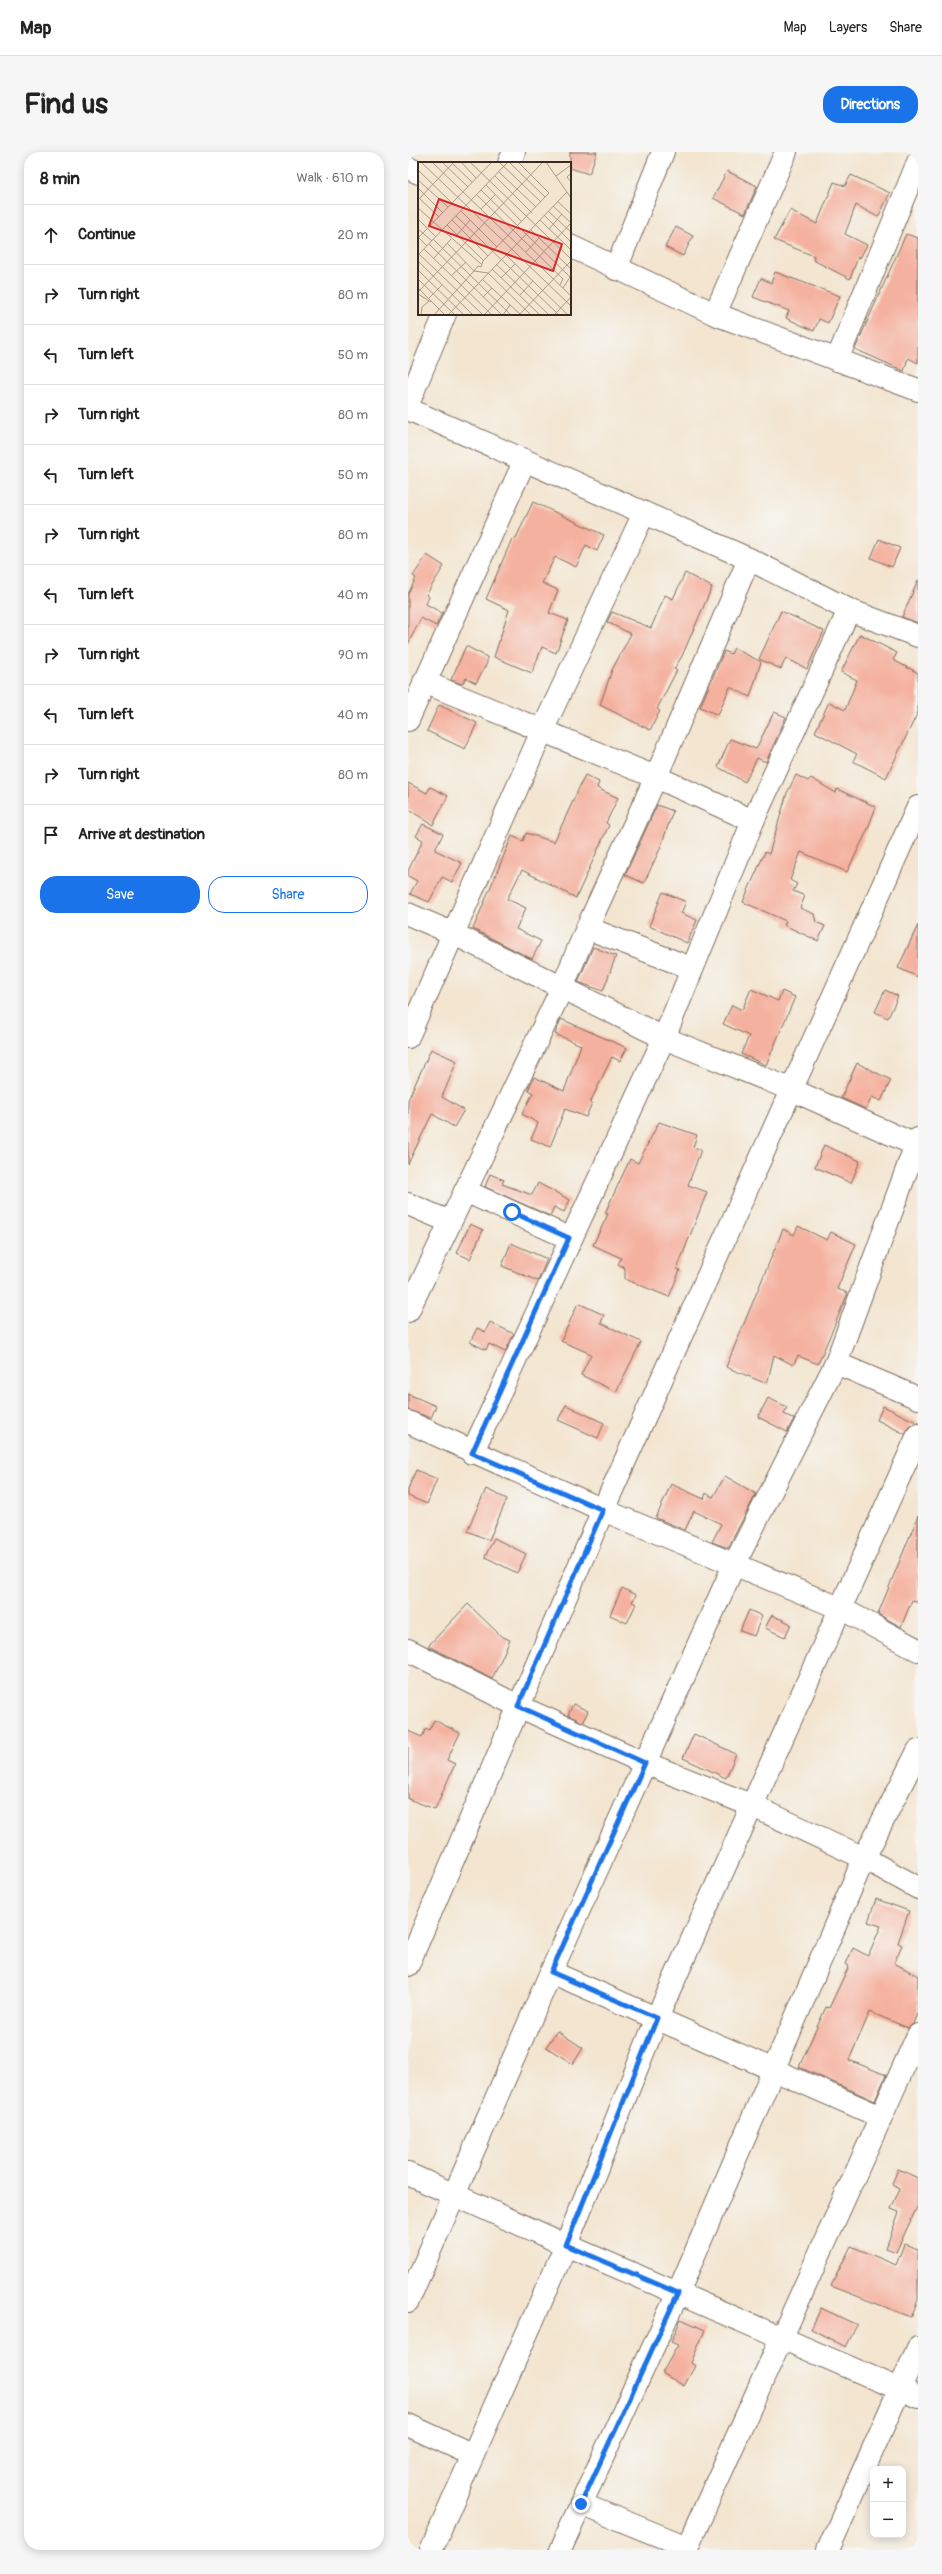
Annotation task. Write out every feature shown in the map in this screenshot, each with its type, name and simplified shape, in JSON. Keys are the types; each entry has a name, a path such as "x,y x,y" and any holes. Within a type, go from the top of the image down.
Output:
{"street":[{"path":"509,162 514,152"},
{"path":"616,269 663,152"},
{"path":"715,314 786,152"},
{"path":"837,360 918,162"},
{"path":"408,168 418,173"},
{"path":"571,246 616,269 715,314 918,390"},
{"path":"408,404 445,315"},
{"path":"408,409 524,462 749,559 849,610 918,636"},
{"path":"408,720 524,462"},
{"path":"408,1037 452,933 542,732 644,513"},
{"path":"408,1312 562,988 587,928 656,778 749,559"},
{"path":"472,1453 569,1238 664,1038 691,968 753,821 849,610"},
{"path":"424,682 656,778 753,821"},
{"path":"408,1965 603,1510 790,1089 918,807"},
{"path":"408,914 452,933 664,1038 917,1143 836,1363 734,1565 551,1972 408,2301"},
{"path":"587,928 691,968"},
{"path":"465,1191 569,1238"},
{"path":"408,1204 450,1222"},
{"path":"836,1363 918,1398"},
{"path":"408,1422 472,1453 603,1510 842,1609 918,1650"},
{"path":"431,2550 566,2245 657,2018 842,1609 918,1435"},
{"path":"408,1650 518,1706 645,1763 753,1806 864,1858 918,1888"},
{"path":"560,2550 678,2293 864,1858 918,1751"},
{"path":"551,1972 773,2071 882,2117"},
{"path":"581,2504 687,2548 780,2337 882,2117 918,2035"},
{"path":"408,2174 566,2245 909,2393"},
{"path":"828,2550 909,2393 918,2348"},
{"path":"408,2425 473,2455"}],"building":[{"path":"570,152 597,152 589,174 571,168"},
{"path":"727,171 757,186 745,214 713,198"},
{"path":"851,175 890,193 878,217 856,205 845,234 867,245 860,258 858,257 850,279 813,260 814,256 774,240 790,210 817,224 834,182 845,186"},
{"path":"676,227 693,236 683,256 665,247"},
{"path":"906,234 918,238 918,363 908,358 904,371 855,349"},
{"path":"775,272 840,296 828,323 819,319 814,331 786,318 789,311 753,297 761,278 771,283"},
{"path":"533,502 604,535 597,551 586,545 576,567 555,557 542,583 558,590 549,613 568,620 556,653 542,647 532,673 494,657 509,610 486,599 512,539 515,540"},
{"path":"879,539 900,548 892,567 871,558"},
{"path":"427,555 444,566 426,595 429,597 426,604 442,613 436,626 421,618 408,644 408,594 416,578 413,576"},
{"path":"685,573 712,587 682,656 674,669 677,670 657,709 660,711 650,730 600,705 612,670 631,634 607,622 612,612 651,628 665,595 673,599"},
{"path":"918,580 918,623 902,617"},
{"path":"781,611 824,631 807,669 786,658 781,669 759,659"},
{"path":"860,634 897,653 893,660 918,673 918,712 886,778 853,761 857,754 815,732 829,702 845,710 857,680 841,672"},
{"path":"466,646 487,657 487,663 476,683 466,678 462,684 451,680"},
{"path":"734,648 761,662 750,697 730,687 718,715 700,707 724,651 731,654"},
{"path":"439,705 477,723 465,749 427,731"},
{"path":"774,712 786,717 766,762 757,758 745,782 718,767 730,739 756,749"},
{"path":"585,775 599,782 597,788 618,798 606,823 609,825 576,898 522,870 507,899 526,908 516,929 541,941 532,959 473,929 512,836 523,841 526,833 554,842"},
{"path":"796,775 808,781 811,778 836,793 837,789 876,807 867,831 847,872 801,852 790,880 797,884 793,891 805,896 800,908 814,914 816,922 825,926 818,941 784,925 786,921 743,902 765,852 769,854 787,793"},
{"path":"408,783 427,793 430,787 448,796 433,825 408,809"},
{"path":"657,805 673,811 660,849 644,883 625,875"},
{"path":"423,824 443,834 435,850 462,863 452,882 442,877 429,902 410,894 417,881 408,876 408,871 423,840 416,836"},
{"path":"663,892 686,902 681,913 697,920 687,943 649,926"},
{"path":"918,925 918,977 898,968"},
{"path":"593,947 616,956 603,991 578,982"},
{"path":"751,989 778,1001 782,991 795,997 766,1065 741,1054 749,1036 723,1024 732,1005 742,1010"},
{"path":"885,990 898,996 888,1018 875,1012"},
{"path":"561,1019 627,1048 620,1061 612,1057 590,1103 592,1103 586,1117 565,1109 550,1147 531,1139 538,1123 522,1114 533,1093 528,1090 534,1077 564,1091 581,1045 555,1034"},
{"path":"431,1049 457,1061 442,1097 464,1110 454,1127 432,1114 408,1164 408,1100"},
{"path":"857,1063 891,1080 881,1101 872,1097 866,1109 841,1098"},
{"path":"659,1122 697,1135 693,1147 701,1150 688,1185 707,1192 677,1269 680,1270 669,1297 625,1279 625,1268 618,1264 621,1258 593,1245 608,1214 605,1213 630,1159 638,1163"},
{"path":"824,1145 860,1161 851,1183 815,1167"},
{"path":"490,1174 504,1180 502,1184 532,1195 538,1183 570,1200 564,1212 554,1207 550,1216 485,1187"},
{"path":"470,1224 483,1230 470,1259 457,1253"},
{"path":"798,1226 827,1240 831,1232 856,1244 837,1289 848,1293 818,1364 798,1356 793,1365 774,1355 767,1384 726,1367 783,1229 794,1235"},
{"path":"511,1243 547,1259 538,1281 502,1266"},
{"path":"578,1303 604,1315 601,1323 641,1342 616,1392 581,1375 591,1354 561,1341"},
{"path":"490,1322 514,1334 505,1352 489,1344 486,1350 470,1342 477,1328 485,1332"},
{"path":"408,1394 436,1406 431,1418 408,1410"},
{"path":"768,1398 787,1407 784,1414 794,1419 787,1432 758,1417"},
{"path":"566,1405 604,1423 598,1438 558,1420"},
{"path":"883,1406 918,1423 910,1425 905,1434 877,1420"},
{"path":"416,1470 437,1479 427,1504 408,1496 408,1489"},
{"path":"725,1476 756,1494 728,1548 712,1542 721,1524 694,1511 685,1530 656,1518 671,1484 704,1499 706,1493 713,1497"},
{"path":"486,1489 507,1499 489,1540 467,1531"},
{"path":"918,1516 918,1603 912,1600 901,1627 878,1614"},
{"path":"494,1538 526,1554 517,1573 485,1557"},
{"path":"622,1588 636,1595 632,1602 636,1604 627,1623 610,1615"},
{"path":"468,1604 501,1636 510,1640 492,1679 428,1646"},
{"path":"749,1610 762,1616 754,1636 740,1631"},
{"path":"772,1615 791,1624 785,1637 765,1628"},
{"path":"573,1704 588,1711 583,1722 568,1715"},
{"path":"434,1720 460,1733 447,1760 455,1764 435,1809 408,1799 408,1731 422,1737 426,1728 429,1730"},
{"path":"694,1734 736,1754 726,1778 683,1758"},
{"path":"876,1899 909,1911 898,1943 902,1945 894,1963 918,1976 918,2011 913,2024 908,2028 870,2012 849,2060 886,2075 875,2101 799,2067 826,2007 829,2008 849,1966 846,1964 853,1948 868,1956 881,1926 868,1922"},
{"path":"557,2031 583,2048 573,2064 546,2047"},
{"path":"898,2169 918,2178 918,2205 896,2252 886,2248 899,2212 891,2209 900,2188 892,2184"},
{"path":"904,2244 918,2249 918,2300 911,2317 831,2286 851,2246 896,2265"},
{"path":"821,2308 857,2325 846,2347 811,2329"},
{"path":"681,2319 705,2330 691,2363 695,2366 684,2386 662,2373 678,2345 671,2342"}],"route":[{"path":"512,1212 569,1238 472,1453 603,1510 518,1706 645,1763 551,1972 657,2018 566,2245 678,2293 581,2504"}]}
